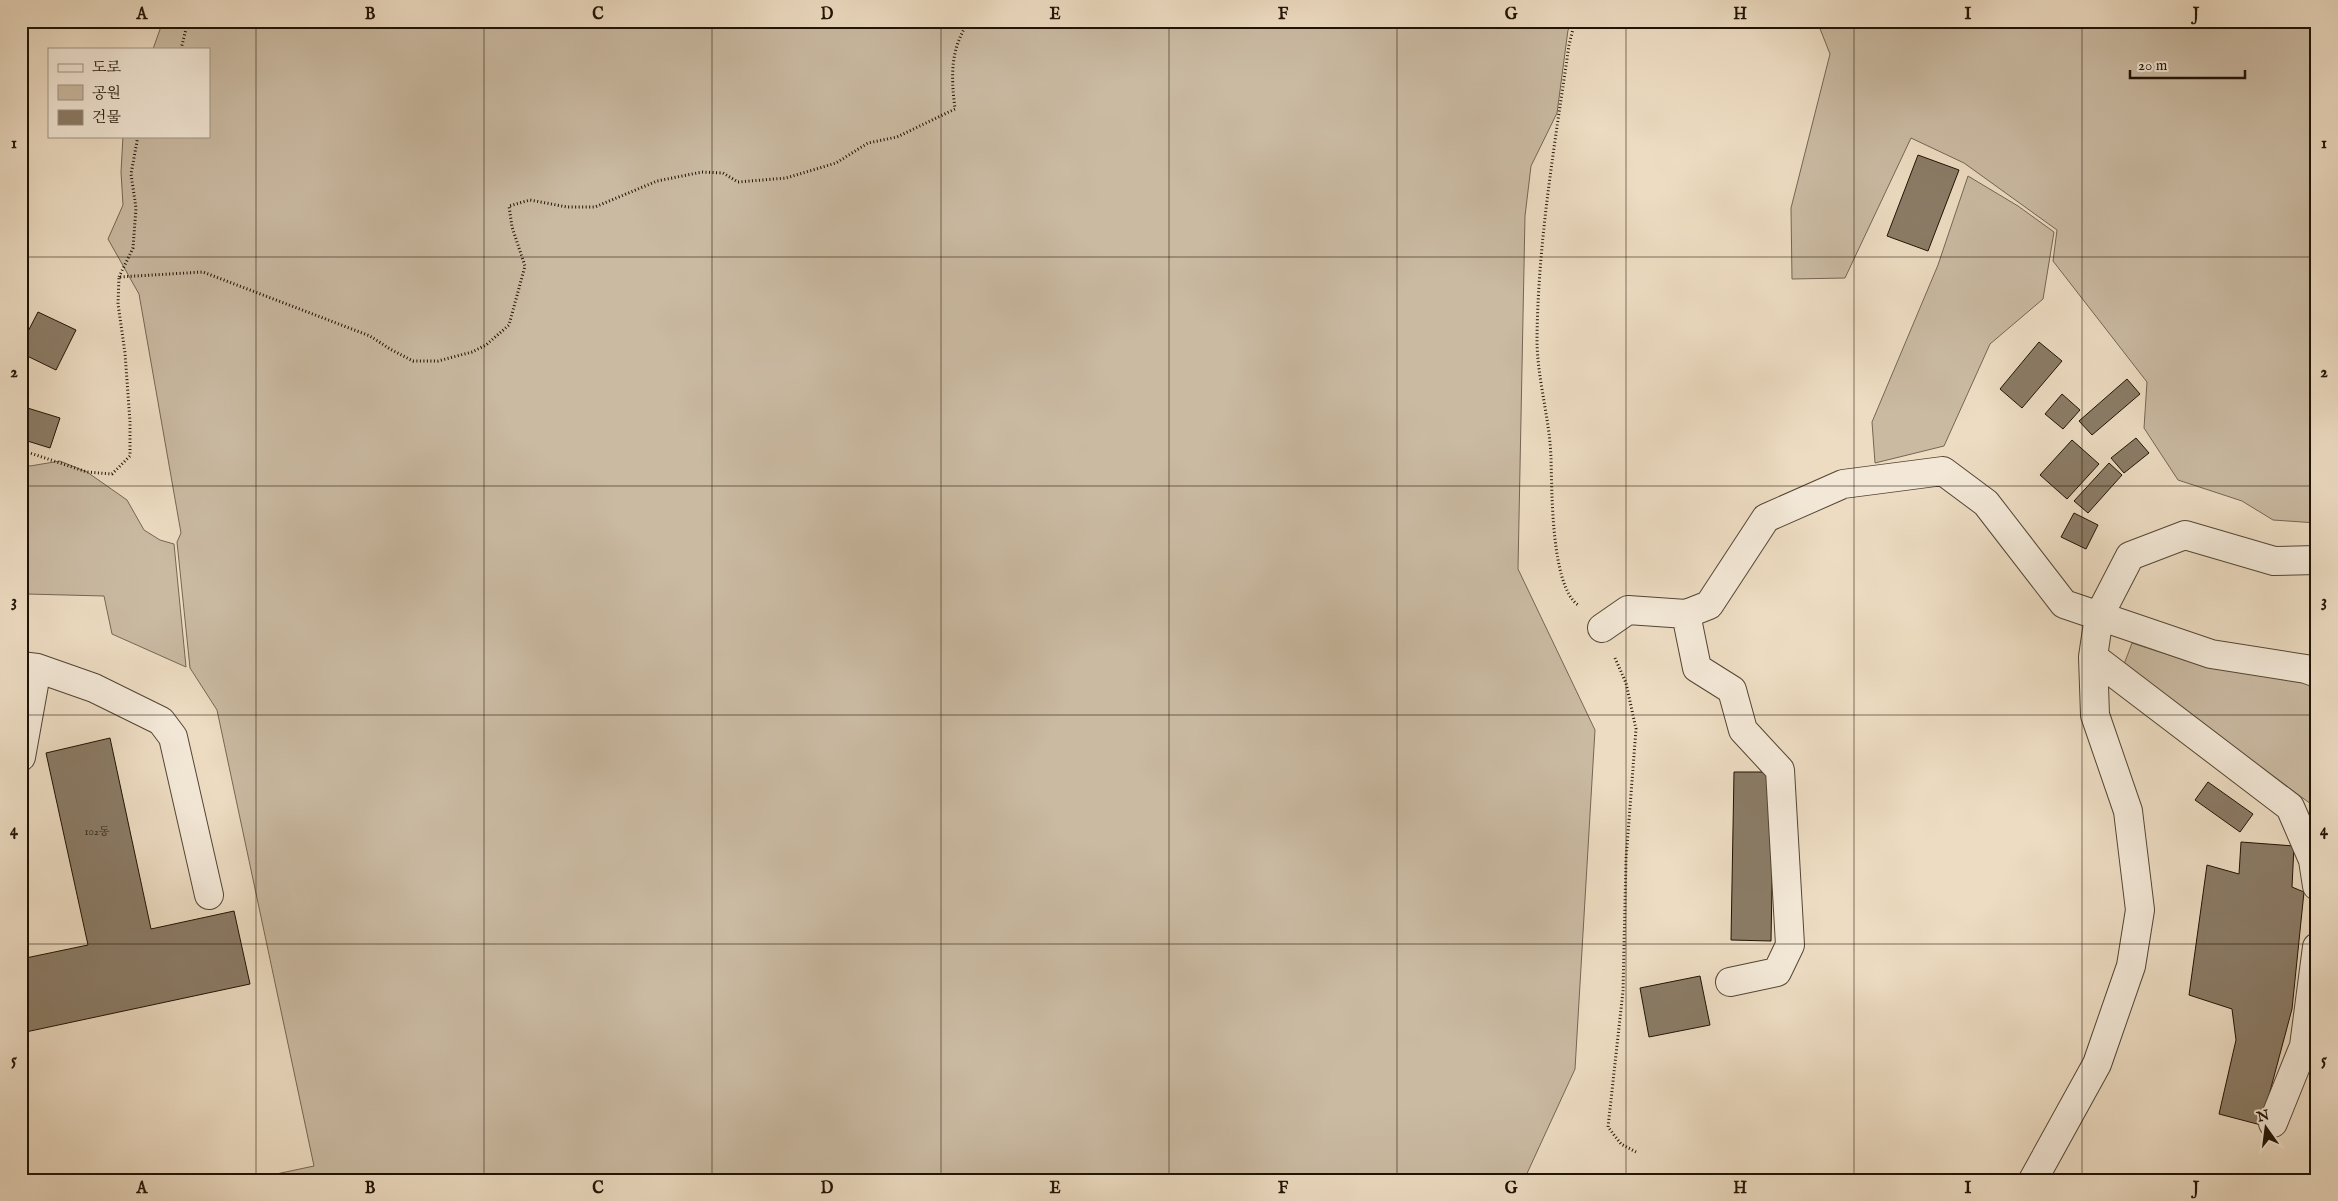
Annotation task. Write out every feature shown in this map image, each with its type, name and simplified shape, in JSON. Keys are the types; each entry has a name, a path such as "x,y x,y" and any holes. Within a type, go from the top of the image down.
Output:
{"lane":[{"path":"1602,628 1628,610 1686,614 1709,605 1766,518 1843,484 1943,471 1986,503 2064,604 2211,654 2306,669 2317,673"},
{"path":"2034,1180 2097,1064 2131,966 2140,910 2128,811 2095,715 2093,656 2099,616 2130,556 2185,535 2274,560 2317,560"},
{"path":"1686,614 1697,668 1732,690 1743,730 1780,770 1790,945 1777,972 1730,982"},
{"path":"2093,656 2290,807 2313,860 2317,886"},
{"path":"21,756 29,667 94,688 161,721 173,736 208,895"},
{"path":"2273,1123 2304,1046 2317,947"}],"path":[{"path":"181,48 188,21"},
{"path":"119,277 203,272 370,336 390,349 413,360 438,361 472,352 486,345 510,325 524,273 525,266 512,227 509,206 530,200 567,207 595,207 657,181 702,172 723,172 738,182 786,178 836,164 868,143 897,137 955,109 952,86 953,62 959,37 970,21"},
{"path":"1575,21 1568,54 1541,251 1537,341 1551,456 1554,527 1561,575 1573,602 1590,614 1602,628 1626,683 1636,729 1626,859 1623,991 1608,1127 1621,1144 1638,1153"},
{"path":"21,450 87,472 112,474 130,456 130,422 125,353 118,304 119,277 133,248 136,208 131,174 138,138"}],"green space":[{"path":"163,21 1576,21 1568,30 1557,113 1531,166 1525,216 1518,569 1595,730 1575,1069 1524,1180 248,1180 314,1166 217,710 190,668 177,542 181,533 139,294 108,239 123,205 121,172 123,138 210,138 210,48 153,48"},
{"path":"1817,21 2317,21 2317,523 2273,520 2242,501 2178,480 2144,428 2147,382 2053,261 2057,230 1964,163 1911,138 1845,278 1792,279 1791,208 1830,54"},
{"path":"1968,176 2018,206 2054,232 2043,299 1990,344 1944,446 1875,463 1872,422 1938,265"},
{"path":"60,461 87,472 127,500 144,530 160,540 174,544 186,667 112,634 104,596 27,594 21,584 21,463 30,466"},
{"path":"2132,643 2200,665 2305,683 2317,687 2317,805 2311,804 2123,667"}],"building":[{"path":"1918,155 1959,170 1928,251 1887,236"},
{"path":"38,312 76,330 56,370 21,353 21,345"},
{"path":"2039,342 2062,361 2022,408 2000,389"},
{"path":"2127,379 2140,394 2092,435 2079,421"},
{"path":"2062,394 2080,410 2063,429 2045,414"},
{"path":"21,406 60,418 50,448 21,439"},
{"path":"2136,438 2149,453 2124,473 2111,458"},
{"path":"2072,440 2099,464 2067,499 2040,475"},
{"path":"2109,463 2122,475 2088,513 2074,501"},
{"path":"2074,513 2098,525 2086,549 2061,537"},
{"path":"110,738 151,929 234,911 250,984 21,1033 21,959 88,945 46,753"},
{"path":"1734,772 1774,772 1771,941 1731,940"},
{"path":"2208,782 2253,814 2240,832 2195,800"},
{"path":"2241,842 2294,846 2292,887 2304,892 2292,1009 2261,1125 2219,1114 2236,1040 2232,1009 2189,995 2207,865 2239,874"},
{"path":"1700,976 1710,1025 1649,1037 1640,988"}]}
